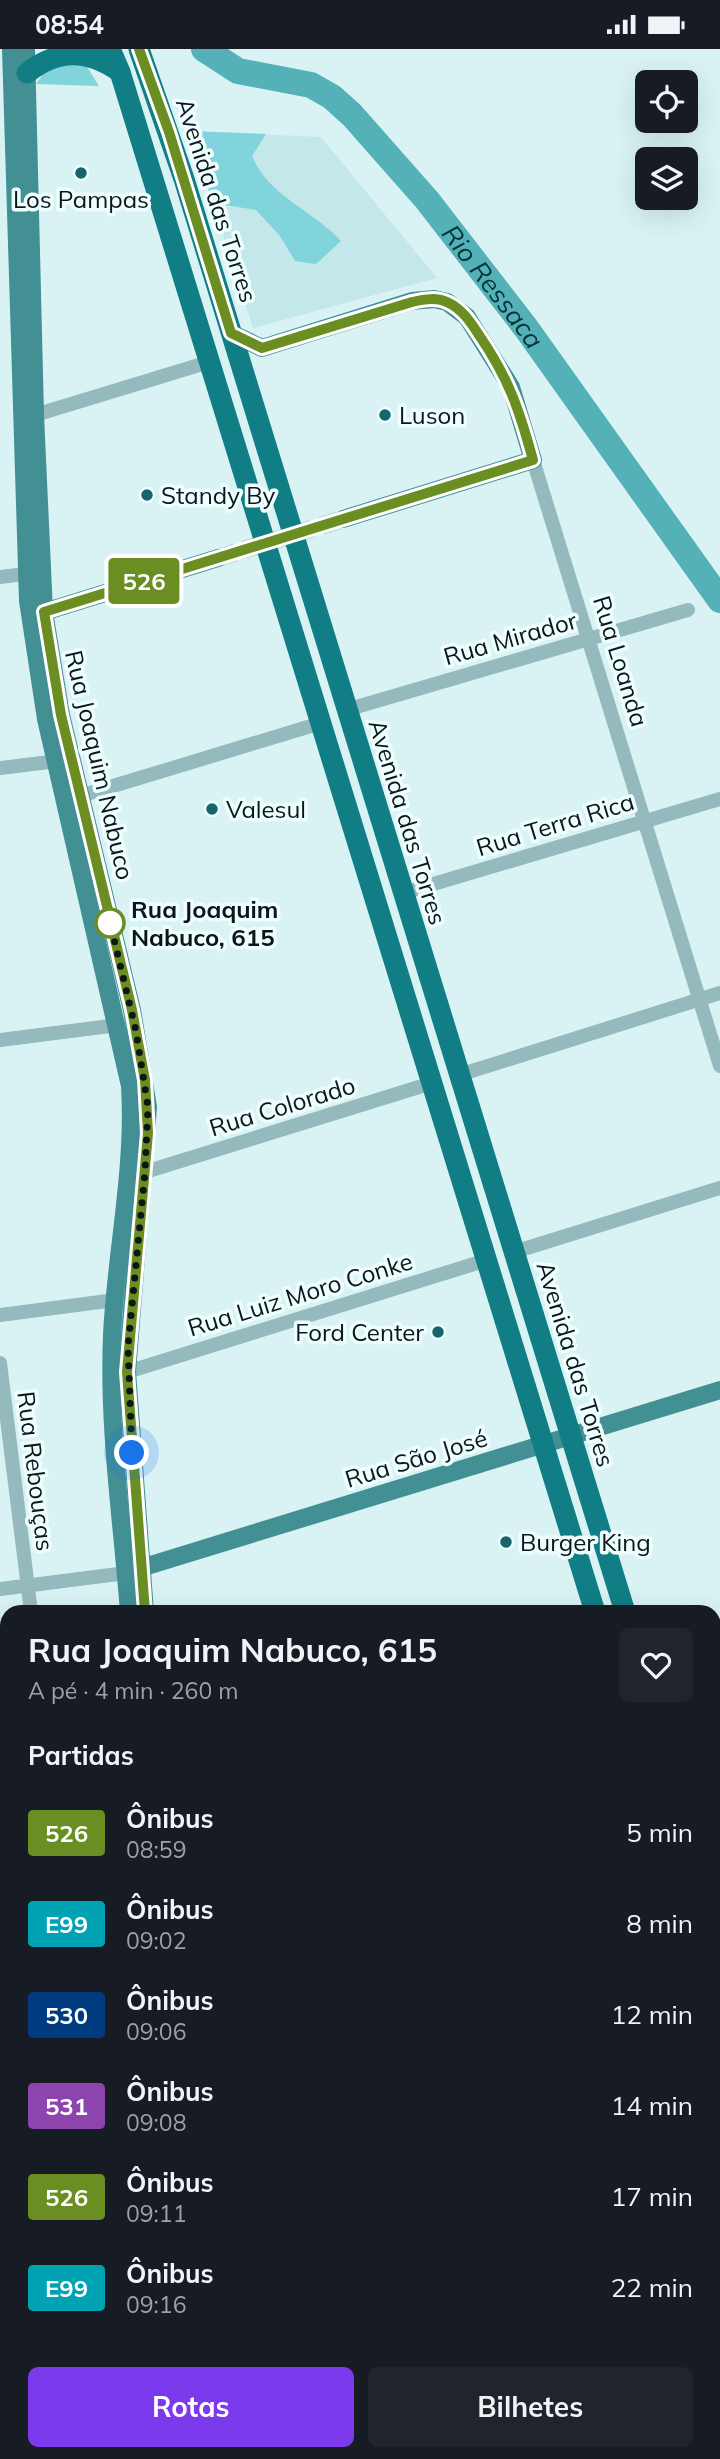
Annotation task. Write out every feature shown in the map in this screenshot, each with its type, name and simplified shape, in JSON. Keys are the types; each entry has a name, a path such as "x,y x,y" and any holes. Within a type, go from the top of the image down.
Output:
{"highway":[{"path":"110,49 120,72 593,1605"},
{"name":"Avenida das Torres","path":"139,49 169,132 623,1605"},
{"path":"13,72 46,57 71,51 97,56 120,72"}],"main road":[{"name":"Rua Joaquim Nabuco","path":"11,49 35,415 33,574 44,612 64,760 130,1086 131,1138 115,1300 112,1371 134,1570 143,1605"},
{"name":"Rua Joaquim Nabuco","path":"26,49 13,72 38,676 64,760 80,796 141,1053 148,1107 145,1172 135,1256 127,1372 134,1570 130,1605"},
{"name":"Rua Loanda","path":"231,333 262,348 412,302 434,299 458,308 503,371 517,403 533,460"},
{"path":"343,519 533,460"},
{"path":"44,612 218,558"},
{"name":"Rua São José","path":"134,1570 720,1390"}],"street":[{"path":"35,415 209,362"},
{"name":"Rua Loanda","path":"533,460 720,1066"},
{"path":"0,577 33,574"},
{"name":"Rua Mirador","path":"346,710 688,610"},
{"path":"80,796 321,723"},
{"path":"0,768 64,760"},
{"name":"Rua Terra Rica","path":"402,893 720,799"},
{"path":"459,1075 720,993"},
{"path":"0,1040 118,1025"},
{"name":"Rua Colorado","path":"145,1172 432,1083"},
{"path":"514,1252 720,1188"},
{"name":"Rua Luiz Moro Conke","path":"127,1372 487,1260"},
{"path":"0,1315 115,1300"},
{"name":"Rua Rebouças","path":"0,1363 29,1605"},
{"path":"0,1589 134,1570"}],"shaded area":[{"path":"49,65 86,65 99,86 36,84"},
{"path":"189,131 321,137 437,278 253,328"},
{"path":"189,131 266,134 252,156 259,170 280,193 341,241 316,264 295,261 280,236 256,210 213,203"}],"waterway":[{"name":"Rio Ressaca","path":"204,49 238,71 311,85 332,97 352,115 427,200 526,328 720,600"}],"tunnel":[{"path":"218,558 343,519"}],"bus line":[{"name":"526","path":"139,49 169,132 231,333 255,347 262,348 424,299 447,302 467,317 503,371 517,403 533,460 44,612 61,715 132,1010 148,1107 145,1172 135,1256 127,1372 144,1605"}],"place":[{"name":"Los Pampas","path":"81,173"},
{"name":"Luson","path":"385,415"},
{"name":"Standy By","path":"147,495"},
{"name":"Valesul","path":"212,809"},
{"name":"Rua Joaquim Nabuco, 615","path":"110,923"},
{"name":"Ford Center","path":"438,1332"},
{"name":"Burger King","path":"506,1542"}],"route":[{"path":"110,923 108,914 132,1010 148,1107 145,1172 128,1347 132,1453"}]}
